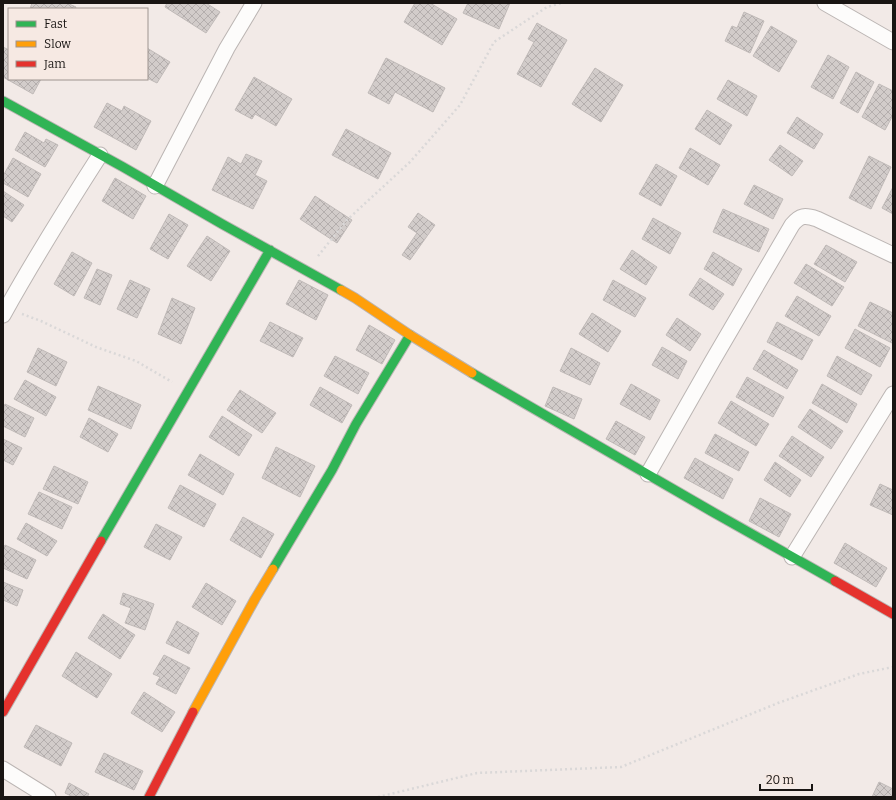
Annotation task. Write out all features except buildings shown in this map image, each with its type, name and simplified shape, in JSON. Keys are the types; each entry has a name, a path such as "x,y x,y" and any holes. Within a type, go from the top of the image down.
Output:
{"street":[{"path":"155,186 227,48 254,3"},
{"path":"825,3 893,42"},
{"path":"3,101 307,270 355,298 410,335 497,388 893,614"},
{"path":"5,312 62,214 100,155"},
{"path":"648,474 792,225 798,218 807,216 817,219 893,255"},
{"path":"3,712 270,250"},
{"path":"149,797 255,599 332,470 356,424 410,335"},
{"path":"792,557 893,394"},
{"path":"3,770 48,797"}],"path":[{"path":"307,270 347,220 410,162 460,105 494,42 547,7 562,3"},
{"path":"5,312 41,321 96,346 136,360 188,391"},
{"path":"378,797 477,773 621,767 786,701 859,674 893,667"}],"traffic: fast":[{"path":"3,101 341,290"},
{"path":"101,541 270,250"},
{"path":"273,569 332,470 356,424 410,335"},
{"path":"472,373 835,581"}],"traffic: slow":[{"path":"341,290 472,373"},
{"path":"193,712 273,569"}],"traffic: jam":[{"path":"3,712 101,541"},
{"path":"835,581 893,614"},
{"path":"149,797 193,712"}]}
